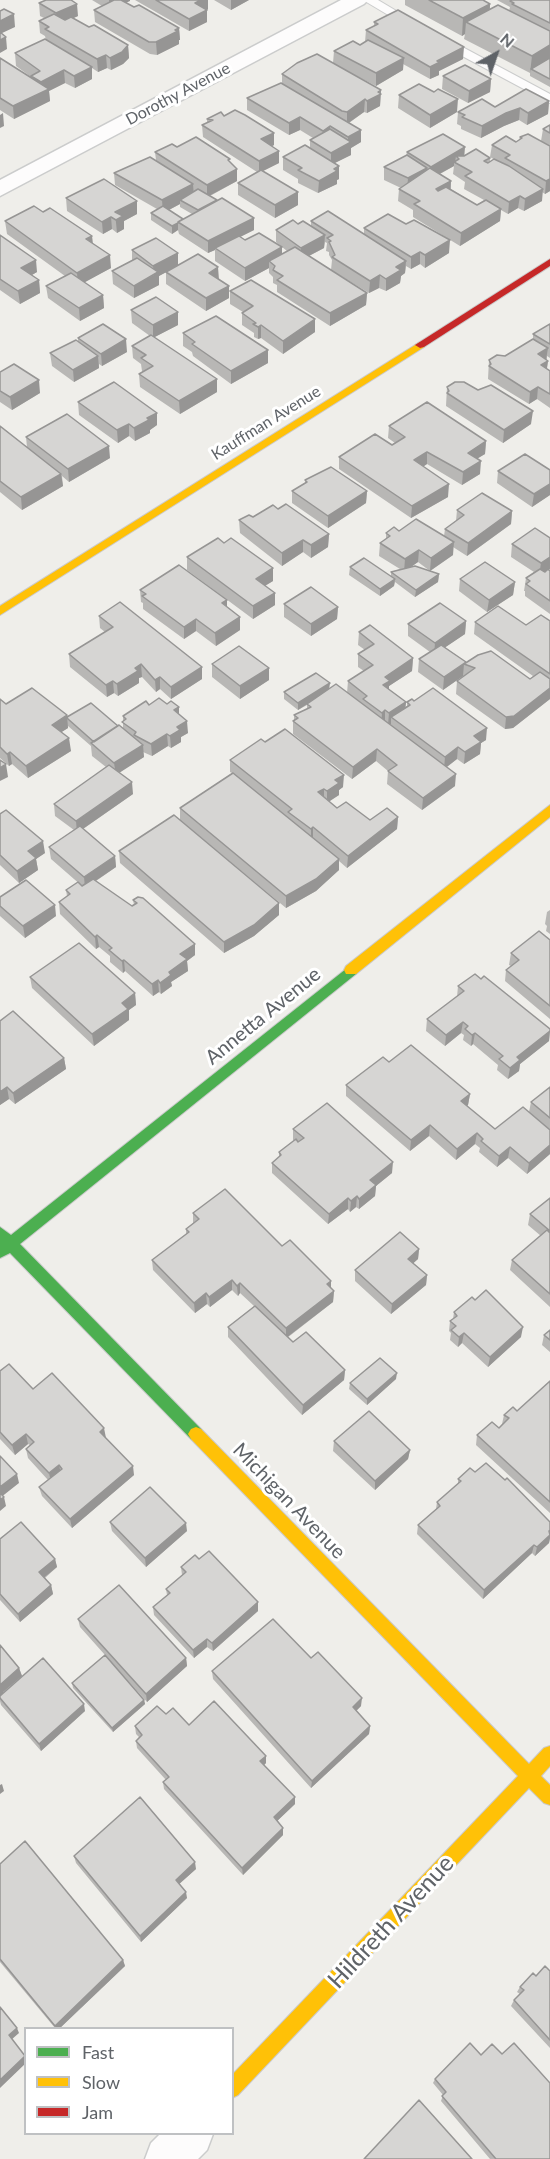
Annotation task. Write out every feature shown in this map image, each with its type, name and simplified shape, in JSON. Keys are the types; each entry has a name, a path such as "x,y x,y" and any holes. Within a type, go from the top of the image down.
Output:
{"street":[{"name":"Dorothy Avenue","path":"0,189 357,0"},
{"name":"Kauffman Avenue","path":"0,611 550,262"},
{"name":"Annetta Avenue","path":"5,1248 550,810"},
{"name":"Michigan Avenue","path":"0,1233 5,1248 550,1797"},
{"name":"Hildreth Avenue","path":"234,2088 550,1754"},
{"path":"167,2159 189,2135"}],"lane":[{"path":"369,0 550,99"}],"building":[{"path":"46,0 71,0 77,4 56,13 39,3"},
{"path":"114,0 121,0 134,7 139,5 179,28 175,30 178,31 156,42 149,42 94,10"},
{"path":"156,0 201,0 195,3 207,10 189,19"},
{"path":"429,0 483,0 490,4 463,18"},
{"path":"550,0 550,23 512,4 514,3 510,1"},
{"path":"498,5 550,31 550,45 532,56 466,22"},
{"path":"4,9 14,14 0,21 0,11"},
{"path":"398,10 464,47 430,67 366,30 378,24 374,22"},
{"path":"54,14 65,20 71,17 89,27 94,25 128,45 122,52 110,58 106,55 97,59 45,29 49,27 39,21"},
{"path":"0,32 6,37 0,40"},
{"path":"45,39 92,67 74,76 64,70 41,82 31,76 40,71 15,53"},
{"path":"368,40 404,58 376,73 334,51 353,41 360,45"},
{"path":"317,54 381,90 378,92 381,94 367,101 365,99 347,112 342,111 282,74 297,63"},
{"path":"0,58 49,89 13,106 0,98"},
{"path":"550,58 550,79 531,69"},
{"path":"465,65 491,79 469,91 443,76"},
{"path":"281,83 361,130 348,137 330,126 323,131 300,117 289,123 247,98"},
{"path":"419,84 434,92 438,89 458,99 430,115 399,95"},
{"path":"526,89 549,101 528,113 520,108 482,126 462,117 465,115 458,112 482,99 495,107"},
{"path":"235,110 274,133 261,139 279,151 259,161 202,125 213,120 207,119 221,112 224,116"},
{"path":"550,125 550,133 543,129"},
{"path":"330,129 351,142 331,153 310,140"},
{"path":"443,134 465,147 431,167 407,152"},
{"path":"528,134 550,146 550,179 546,181 505,158 510,155 492,145 506,136 516,142 522,138 520,137"},
{"path":"196,137 230,159 228,160 237,169 207,185 155,152 172,144 177,147"},
{"path":"305,145 339,166 334,169 337,171 319,181 298,170 302,168 283,157"},
{"path":"476,149 490,158 484,161 488,163 494,159 509,166 543,189 525,199 520,196 509,202 465,176 472,172 454,162 459,159 456,156 464,156"},
{"path":"407,155 427,168 408,178 384,167"},
{"path":"150,157 193,184 162,200 114,173"},
{"path":"430,168 451,181 436,189 438,191 446,187 477,205 486,200 501,209 461,233 414,204 420,201 399,189"},
{"path":"261,170 298,192 275,205 238,183"},
{"path":"104,179 137,201 115,212 123,216 116,220 111,217 102,222 66,198"},
{"path":"198,189 217,200 198,210 180,200"},
{"path":"222,198 254,218 208,241 178,222"},
{"path":"34,206 43,212 50,208 92,236 86,239 110,255 77,273 5,221"},
{"path":"163,206 183,219 172,226 151,213"},
{"path":"328,211 406,261 396,267 401,270 386,279 380,275 370,281 332,257 335,255 329,242 331,241 327,238 333,235 311,221"},
{"path":"388,214 406,224 414,220 450,240 425,255 420,252 411,257 364,228"},
{"path":"293,220 298,224 303,221 325,235 301,248 276,230"},
{"path":"259,233 282,247 245,268 215,248 239,236 245,240"},
{"path":"0,235 36,260 21,268 39,280 18,291 0,279"},
{"path":"156,238 178,253 153,266 132,250"},
{"path":"295,247 367,293 330,313 277,280 283,276 273,270 275,266 269,261"},
{"path":"198,254 218,267 209,273 229,286 206,298 166,272"},
{"path":"137,258 158,272 134,286 112,271"},
{"path":"71,273 103,295 79,308 46,286"},
{"path":"251,280 315,319 283,341 261,325 258,327 253,324 256,323 242,313 253,306 230,291"},
{"path":"156,297 178,312 153,325 131,310"},
{"path":"216,316 268,350 231,371 192,344 195,342 183,333"},
{"path":"103,324 126,339 101,354 78,338"},
{"path":"550,324 550,344 533,334"},
{"path":"151,335 217,379 179,401 139,374 153,366 141,358 146,355 132,346"},
{"path":"533,339 548,348 538,354 548,361 541,365 550,371 550,394 538,387 530,392 489,366 491,364 489,360 497,355 505,356"},
{"path":"76,340 98,356 73,370 50,353"},
{"path":"14,364 39,380 10,397 0,391 0,372"},
{"path":"114,382 157,413 134,428 129,424 117,430 78,402"},
{"path":"455,382 464,382 478,390 491,385 533,411 504,430 447,393 449,391 447,387"},
{"path":"427,402 486,441 468,453 481,461 463,472 427,452 414,460 449,484 412,506 339,457 375,434 392,445 405,437 389,426"},
{"path":"67,414 109,446 68,469 26,437"},
{"path":"0,426 61,474 21,497 0,481"},
{"path":"525,454 550,470 550,484 534,494 498,471"},
{"path":"331,467 367,491 328,516 292,491 307,482 305,480"},
{"path":"482,493 512,511 468,543 445,529 464,515 457,510"},
{"path":"286,504 329,534 311,545 303,540 282,553 239,520 249,515 253,517 273,505 278,509"},
{"path":"416,519 454,542 431,558 419,550 405,559 380,543 390,536 386,533 394,527 399,531"},
{"path":"535,528 550,538 550,557 541,563 512,544"},
{"path":"218,538 224,543 231,538 273,568 256,579 275,593 253,606 187,557"},
{"path":"364,558 395,579 380,589 350,567"},
{"path":"485,562 515,582 489,600 460,579"},
{"path":"179,565 227,600 222,603 240,617 215,633 196,619 184,627 142,596 146,594 140,590"},
{"path":"415,566 439,574 416,590 391,572"},
{"path":"540,569 545,572 548,569 550,571 550,601 526,584 530,581 526,578"},
{"path":"311,587 338,607 311,624 284,604"},
{"path":"120,602 202,667 171,687 160,677 155,680 141,664 135,668 138,671 117,684 113,681 106,685 69,654 113,627 99,616"},
{"path":"440,603 466,621 435,643 408,624"},
{"path":"498,606 526,625 541,615 550,621 550,674 475,622"},
{"path":"370,625 413,658 385,677 390,681 383,685 406,702 389,713 385,710 382,713 363,699 367,696 348,681 373,665 358,654 374,644 359,632"},
{"path":"441,645 466,662 444,677 419,659"},
{"path":"239,646 269,668 240,686 212,664"},
{"path":"491,651 530,679 540,672 550,679 550,688 514,716 506,717 457,681 475,668 464,664 478,655"},
{"path":"316,673 330,683 298,703 284,692"},
{"path":"336,684 456,774 423,798 388,771 397,765 377,749 353,767 293,721 298,718 294,715 311,707 307,704"},
{"path":"32,688 67,715 52,725 69,738 26,766 10,752 7,754 0,747 0,699 6,704"},
{"path":"433,688 487,728 474,736 481,742 465,752 458,747 445,757 391,717 410,705 407,702 412,699 414,701"},
{"path":"159,698 167,704 171,701 179,707 174,710 187,721 177,727 180,730 170,736 167,734 151,744 134,735 136,732 122,722 126,719 123,716 146,701 149,705"},
{"path":"91,703 118,726 94,742 67,717"},
{"path":"119,725 143,745 114,763 91,743"},
{"path":"285,729 344,775 335,780 339,783 327,791 324,789 318,792 337,808 346,802 370,820 387,808 398,817 348,856 313,827 311,829 288,812 292,809 230,760 261,739 265,742"},
{"path":"0,760 6,764 0,768"},
{"path":"109,765 132,782 76,821 54,804"},
{"path":"233,773 339,859 316,879 286,896 180,808"},
{"path":"6,810 43,841 28,851 36,858 17,871 0,855 0,814"},
{"path":"174,815 279,903 254,925 224,942 119,851"},
{"path":"80,826 115,856 84,877 49,847"},
{"path":"93,879 132,906 137,903 133,900 138,897 143,898 195,944 180,954 187,959 169,972 171,975 160,983 158,980 152,984 124,960 122,961 109,950 112,948 97,935 95,937 59,902 70,894 66,890 78,882 82,886"},
{"path":"26,880 55,905 23,926 0,906 0,897"},
{"path":"539,931 550,940 550,1006 506,970 519,960 511,953"},
{"path":"79,943 135,993 122,1003 128,1009 92,1034 30,977"},
{"path":"475,974 481,979 484,976 550,1029 517,1057 520,1060 510,1068 499,1059 503,1056 475,1033 472,1035 465,1029 468,1026 463,1022 446,1035 427,1019 464,991 458,986"},
{"path":"13,1011 64,1058 13,1093 7,1087 0,1092 0,1021"},
{"path":"411,1045 470,1094 461,1101 495,1129 523,1107 550,1130 550,1145 529,1163 510,1147 499,1156 481,1141 483,1139 477,1133 457,1149 430,1125 411,1140 346,1085 383,1057 389,1062"},
{"path":"550,1087 550,1118 531,1102"},
{"path":"327,1103 393,1162 370,1180 376,1185 359,1199 357,1196 351,1201 348,1198 329,1214 272,1163 281,1155 279,1152 296,1139 298,1142 304,1138 293,1129"},
{"path":"225,1189 282,1246 290,1240 331,1281 327,1284 334,1291 286,1328 240,1283 237,1286 232,1280 209,1297 206,1293 194,1303 152,1260 189,1232 186,1229 199,1219 193,1213"},
{"path":"550,1198 550,1231 530,1214"},
{"path":"547,1230 550,1233 550,1294 512,1260"},
{"path":"400,1232 419,1249 408,1259 427,1275 392,1304 355,1270"},
{"path":"486,1290 523,1327 490,1357 464,1333 459,1337 451,1330 456,1326 450,1321 457,1316 454,1312 472,1297 475,1300"},
{"path":"255,1306 293,1342 306,1332 345,1370 303,1405 228,1327"},
{"path":"550,1330 550,1340 544,1335"},
{"path":"380,1358 397,1373 367,1399 350,1383"},
{"path":"9,1364 33,1389 52,1373 104,1428 100,1432 133,1466 70,1519 39,1487 62,1469 59,1465 49,1473 26,1449 34,1442 26,1434 12,1445 0,1432 0,1371"},
{"path":"550,1381 550,1502 477,1435 492,1422 499,1428 509,1418 504,1415 513,1407 517,1411"},
{"path":"369,1411 410,1450 375,1481 334,1441"},
{"path":"0,1456 17,1474 0,1487"},
{"path":"486,1463 505,1480 507,1478 550,1522 550,1535 537,1547 534,1545 484,1590 418,1525 440,1506 437,1502 461,1481 458,1479 470,1468 475,1472"},
{"path":"150,1487 186,1523 145,1558 110,1522"},
{"path":"21,1522 55,1559 39,1572 51,1585 18,1614 0,1594 0,1539"},
{"path":"209,1551 258,1602 212,1643 207,1639 193,1650 153,1607 170,1593 166,1589 186,1572 181,1567 195,1555 199,1559"},
{"path":"119,1585 186,1658 146,1694 78,1619"},
{"path":"273,1619 311,1658 318,1652 362,1698 353,1707 370,1726 312,1781 212,1671"},
{"path":"0,1645 19,1668 0,1685"},
{"path":"105,1655 144,1700 112,1728 72,1683"},
{"path":"43,1658 84,1704 39,1744 0,1696"},
{"path":"214,1701 266,1756 260,1761 295,1797 274,1817 283,1828 242,1868 163,1782 169,1777 136,1741 142,1735 135,1726 157,1706 166,1714 173,1708 189,1725"},
{"path":"140,1797 195,1862 176,1880 186,1892 140,1936 74,1856"},
{"path":"25,1841 123,1960 55,2026 0,1959 0,1864"},
{"path":"545,1966 550,1971 550,2040 514,2000 524,1990 520,1987 533,1973 536,1976"},
{"path":"0,2007 17,2028 9,2035 24,2057 0,2080"},
{"path":"470,2043 481,2055 492,2044 502,2054 514,2043 550,2083 550,2159 496,2159 442,2096 446,2092 435,2079"},
{"path":"419,2100 472,2159 364,2159"}],"traffic: fast":[{"path":"0,1252 351,970"},
{"path":"0,1233 196,1434"}],"traffic: slow":[{"path":"0,611 420,345"},
{"path":"351,970 550,810"},
{"path":"196,1434 550,1797"},
{"path":"234,2087 550,1754"}],"traffic: jam":[{"path":"420,345 550,262"}]}
